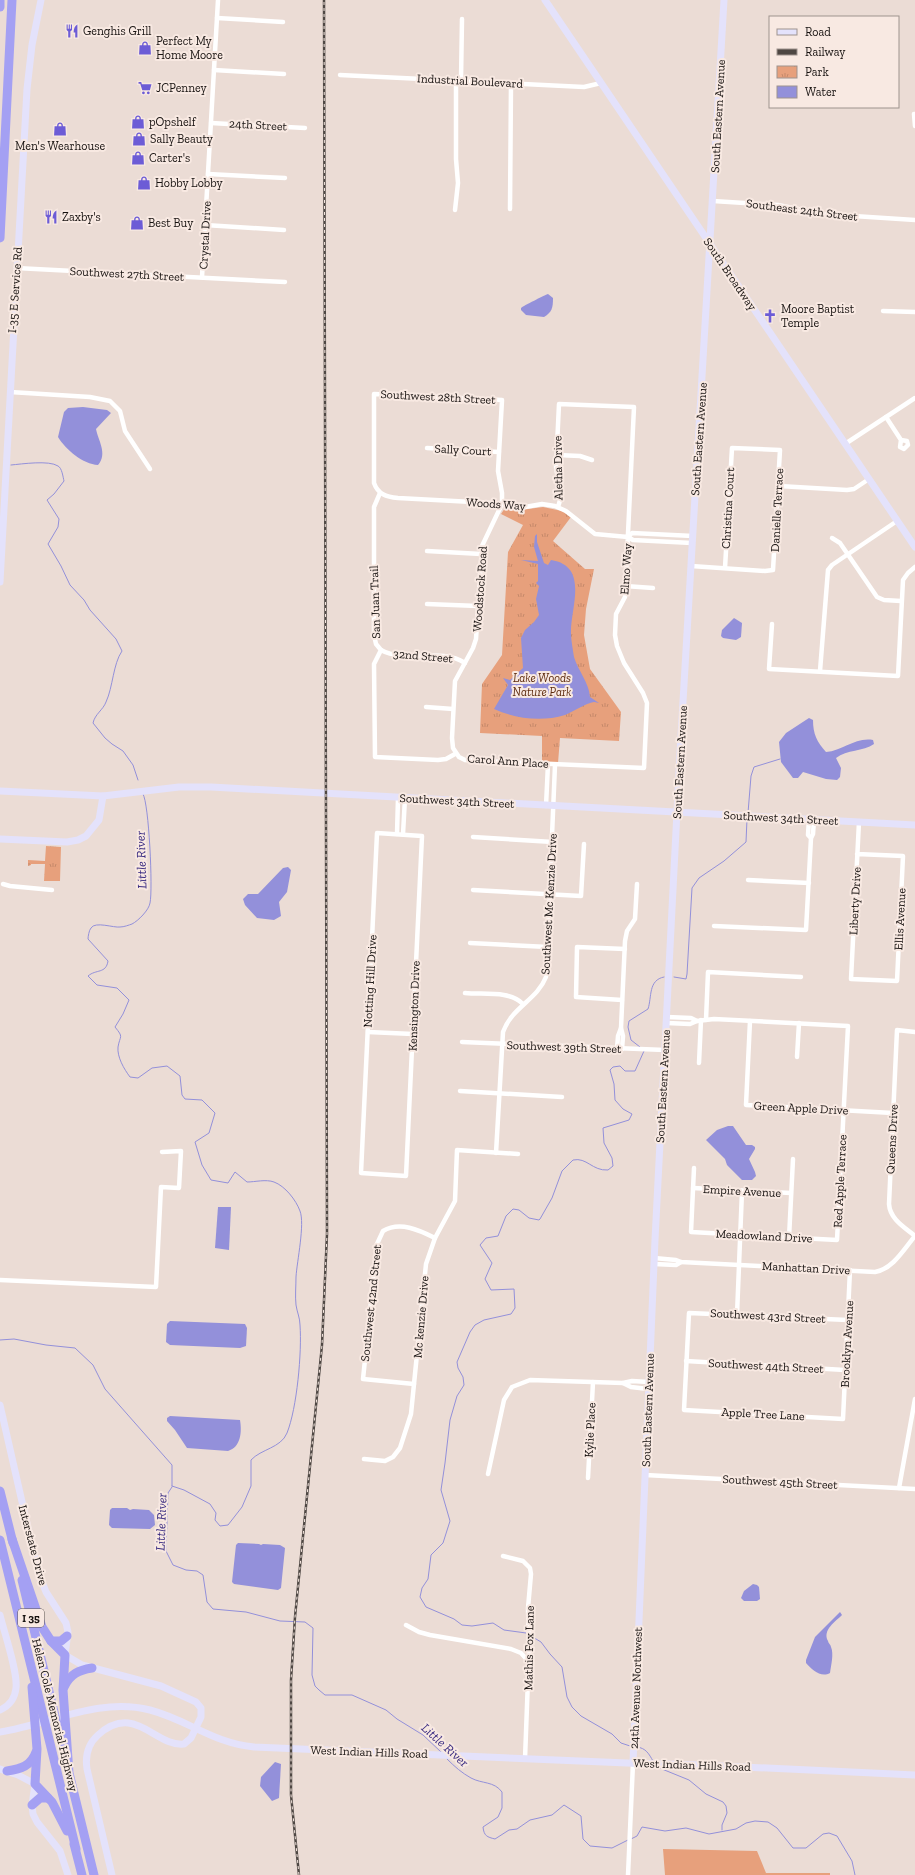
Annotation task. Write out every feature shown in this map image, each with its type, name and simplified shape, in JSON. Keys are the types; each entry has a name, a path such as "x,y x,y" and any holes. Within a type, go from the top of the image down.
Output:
{"highway":[{"path":"0,0 0,7"},
{"path":"0,238 12,0"},
{"path":"11,32 19,0"},
{"name":"Helen Cole Memorial Highway","path":"0,1491 69,1773"},
{"path":"12,1538 42,1627 51,1641 65,1655 63,1690 69,1773"},
{"name":"Helen Cole Memorial Highway","path":"0,1540 76,1849"},
{"path":"51,1641 61,1641 67,1636"},
{"path":"31,1668 37,1748 35,1784 58,1812 76,1849"},
{"path":"63,1690 72,1675 82,1670 92,1668"},
{"path":"3,1770 22,1768 27,1765 33,1759 37,1748"},
{"name":"I 35","path":"69,1773 94,1875"},
{"path":"32,1805 40,1798 48,1798"},
{"name":"I 35","path":"76,1849 82,1875"}],"street":[{"name":"I-35 E Service Rd","path":"0,582 16,268 28,81 32,44 41,0"},
{"name":"Crystal Drive","path":"202,277 218,0"},
{"name":"South Broadway","path":"545,0 915,547"},
{"name":"South Eastern Avenue","path":"643,1525 648,1385 680,753 714,201 724,0"},
{"path":"217,18 284,22"},
{"path":"454,210 458,183 456,158 458,80 462,19"},
{"path":"214,70 284,74"},
{"name":"Industrial Boulevard","path":"340,75 584,87 601,83"},
{"path":"510,209 511,83"},
{"path":"914,114 915,126"},
{"name":"24th Street","path":"211,123 305,128"},
{"path":"208,174 285,178"},
{"name":"Southeast 24th Street","path":"714,201 778,205 823,214 915,220"},
{"path":"205,225 284,230"},
{"name":"Southwest 27th Street","path":"16,268 285,282"},
{"path":"883,311 915,312"},
{"path":"10,392 90,397 110,401 120,411 125,431 150,469"},
{"name":"Southwest 28th Street","path":"380,493 374,483 374,394 502,400 499,452"},
{"path":"845,444 915,398"},
{"name":"Elmo Way","path":"559,404 634,407 624,600 615,620 615,639 624,664 647,703 644,768"},
{"name":"Aletha Drive","path":"558,507 561,497 556,467 559,404"},
{"path":"886,417 901,440"},
{"name":"Sally Court","path":"427,448 499,452"},
{"name":"Christina Court","path":"725,568 732,448 780,450"},
{"name":"Danielle Terrace","path":"725,568 773,570 780,450"},
{"path":"499,452 498,471 502,493 502,504"},
{"path":"557,455 580,456 592,460"},
{"path":"778,486 847,490 854,489 869,479"},
{"name":"Woods Way","path":"380,493 386,496 398,498 502,504 525,507 542,504 558,507 595,534 628,537 632,533 693,540"},
{"name":"San Juan Trail","path":"375,757 374,664 381,650 375,640 374,620 374,507 380,493"},
{"name":"Woodstock Road","path":"455,754 452,738 455,681 475,644 482,543 502,504"},
{"path":"820,671 827,573 832,564 897,521"},
{"path":"832,538 840,543 877,597 884,600 901,601"},
{"path":"427,551 481,554"},
{"path":"691,566 725,568"},
{"path":"772,624 769,669 898,676 901,601 905,576 915,567"},
{"path":"625,586 653,588"},
{"path":"427,604 478,606"},
{"name":"32nd Street","path":"381,650 394,654 451,656 465,663"},
{"path":"426,707 453,709"},
{"name":"Carol Ann Place","path":"375,757 438,760 446,759 455,754 469,760 644,768"},
{"path":"548,764 550,806"},
{"path":"550,806 555,765"},
{"name":"Southwest 34th Street","path":"3,791 103,796 179,787 211,787 915,825"},
{"path":"0,838 67,842 78,840 86,836 99,820 103,796"},
{"path":"397,834 402,798"},
{"path":"402,798 404,834"},
{"name":"Southwest Mc Kenzie Drive","path":"496,1153 501,1044 503,1032 507,1022 544,983 546,974 552,842 550,806"},
{"path":"714,926 806,930 811,838 814,834 811,820"},
{"name":"Liberty Drive","path":"859,822 852,979 897,981"},
{"name":"Notting Hill Drive","path":"406,1176 361,1173 377,833 422,836"},
{"name":"Kensington Drive","path":"406,1176 422,836"},
{"path":"473,837 552,842"},
{"path":"473,890 581,896 584,844"},
{"name":"Ellis Avenue","path":"857,854 903,856 897,981"},
{"path":"748,880 809,883"},
{"path":"2,884 52,890"},
{"path":"620,1049 623,1036 621,1028 624,949 627,931 635,919 637,884"},
{"path":"470,943 548,947"},
{"path":"622,1000 576,997 577,947 624,949"},
{"path":"699,1063 701,1020 708,972 801,977"},
{"path":"465,993 510,996 523,1004"},
{"path":"667,1020 691,1018 701,1020 799,1024 797,1057"},
{"name":"Green Apple Drive","path":"750,1021 746,1105 893,1113"},
{"name":"Red Apple Terrace","path":"799,1024 848,1026 837,1240"},
{"name":"Queens Drive","path":"915,1032 897,1030 889,1208 894,1219 915,1236"},
{"path":"368,1032 413,1034"},
{"name":"Southwest 39th Street","path":"462,1042 665,1050"},
{"path":"460,1091 562,1097"},
{"name":"Mc kenzie Drive","path":"364,1459 385,1461 393,1457 400,1448 411,1414 426,1264 435,1238 455,1201 457,1150 496,1153"},
{"path":"0,1280 156,1287 161,1187 179,1188 181,1151 162,1152"},
{"path":"496,1153 518,1154"},
{"path":"789,1238 793,1160"},
{"path":"693,1188 694,1168"},
{"name":"Meadowland Drive","path":"693,1188 691,1232 837,1240"},
{"name":"Empire Avenue","path":"693,1188 791,1194"},
{"path":"737,1315 742,1191"},
{"name":"Southwest 42nd Street","path":"414,1384 363,1379 377,1244 383,1232 396,1227 420,1231 435,1238"},
{"name":"Manhattan Drive","path":"654,1261 676,1260 681,1262 875,1272 883,1270 891,1265 915,1236"},
{"name":"Brooklyn Avenue","path":"843,1418 850,1270"},
{"name":"Southwest 43rd Street","path":"686,1362 688,1313 848,1320"},
{"name":"Southwest 44th Street","path":"686,1362 845,1370"},
{"name":"Apple Tree Lane","path":"686,1362 684,1410 843,1418"},
{"path":"488,1474 504,1400 512,1387 523,1381 534,1379 623,1383 632,1381 648,1385"},
{"name":"Kylie Place","path":"588,1478 593,1382"},
{"path":"899,1488 915,1399"},
{"name":"Interstate Drive","path":"0,1404 38,1572 46,1592 66,1623 67,1636 65,1655"},
{"name":"Southwest 45th Street","path":"645,1475 915,1489"},
{"name":"24th Avenue Northwest","path":"628,1875 643,1525"},
{"name":"Mathis Fox Lane","path":"503,1556 523,1561 531,1571 528,1619 529,1662 525,1759"},
{"path":"0,1615 16,1684 12,1699 7,1706 0,1710"},
{"path":"406,1625 418,1632 430,1635 510,1649 521,1653 529,1662"},
{"path":"65,1655 77,1663 92,1668 161,1686 191,1699 199,1704 202,1711 196,1729 190,1740 184,1744 179,1744 140,1726 122,1724 103,1730 91,1744 86,1758 87,1769 112,1875"},
{"name":"West Indian Hills Road","path":"0,1732 105,1707 142,1708 165,1715 217,1739 246,1746 915,1775"},
{"path":"3,1770 23,1776 35,1784 32,1805 35,1818 60,1851 68,1875"}],"green space":[{"name":"Lake Woods Nature Park","path":"543,507 562,511 571,517 553,541 585,569 594,569 586,609 584,635 590,669 621,712 619,741 560,738 558,763 542,761 542,736 480,733 482,684 502,655 508,552 523,525 501,514 505,508 521,510"},
{"path":"46,846 61,847 60,881 44,881 45,864 31,864 28,866 28,860 45,861"},
{"path":"663,1849 757,1851 766,1873 830,1873 830,1875 665,1875"}],"water":[{"path":"548,294 553,298 553,304 552,309 544,317 526,315 521,310 521,308"},
{"path":"83,407 107,410 111,413 96,429 102,447 101,461 98,465 92,464 75,456 58,437 64,412 68,408"},
{"path":"537,534 537,542 544,563 548,565 551,560 563,564 570,571 574,579 575,601 571,623 571,633 574,657 588,686 590,697 599,703 591,703 565,715 538,719 511,715 494,709 508,685 503,678 510,680 523,668 521,638 525,630 539,615 536,599 539,586 536,583 538,581 538,564 521,560 538,561 534,547 535,536"},
{"path":"734,618 742,623 741,637 736,640 723,638 721,636 722,630"},
{"path":"809,718 813,720 816,738 826,752 860,740 873,740 874,744 870,747 845,753 836,758 841,768 840,777 837,780 826,779 803,772 798,778 793,778 781,762 779,742 786,733"},
{"path":"288,867 291,870 287,892 279,902 281,916 274,920 257,918 245,905 243,899 248,894 258,894 283,868"},
{"path":"728,1126 733,1126 746,1145 752,1145 755,1147 749,1159 756,1176 752,1180 742,1180 727,1165 725,1159 706,1140 717,1130"},
{"path":"218,1207 231,1207 229,1250 215,1248"},
{"path":"170,1321 245,1324 247,1328 246,1346 240,1348 170,1345 166,1342 167,1324"},
{"path":"170,1416 240,1420 240,1438 236,1446 228,1451 187,1448 167,1421 167,1418"},
{"path":"112,1508 149,1510 154,1515 155,1525 150,1529 112,1528 109,1525 110,1510"},
{"path":"238,1543 280,1545 285,1548 281,1588 278,1590 234,1584 232,1582 236,1545"},
{"path":"753,1584 759,1587 760,1599 757,1601 744,1601 741,1598 744,1591"},
{"path":"840,1612 842,1615 830,1626 827,1633 828,1642 831,1646 832,1660 830,1673 823,1675 814,1671 808,1666 806,1660 815,1637"},
{"path":"275,1762 281,1764 279,1798 272,1801 260,1786 261,1777"}],"waterway":[{"name":"Little River","path":"11,465 48,463 58,466 61,471 64,481 54,494 47,500 59,519 58,527 48,544 70,585 116,639 122,651 117,662 106,702 95,717 93,723 105,738 123,751 133,765 138,780"},
{"path":"748,813 751,776 754,767 780,759"},
{"name":"Little River","path":"143,794 147,813 150,847 150,903 148,909 143,915 132,924 120,927 96,925 91,928 88,939 108,961 103,970 88,976 97,985 117,988 129,1000 115,1027 120,1033 118,1047 120,1059 123,1067 130,1077 138,1078 152,1068 167,1066 180,1076 182,1095 185,1099 202,1100 215,1113 209,1133 195,1142 202,1165 211,1180 228,1183 235,1172 247,1182 274,1182 286,1190 296,1202 300,1211 302,1225 296,1277 296,1305 300,1322 299,1364 294,1409 287,1433 280,1442 255,1456 251,1460 251,1486 242,1507 228,1525 220,1526 215,1520 216,1513 210,1504 184,1490 172,1486"},
{"path":"674,977 686,979 692,888 699,878 724,861 746,842 747,819"},
{"path":"640,1047 631,1040 628,1027 629,1021 648,1009 653,985 659,979 664,977"},
{"path":"526,1633 504,1630 493,1623 472,1626 462,1625 454,1619 426,1607 420,1597 422,1588 428,1579 431,1555 443,1543 450,1521 441,1490 450,1420 457,1396 464,1385 463,1377 458,1368 457,1362 470,1332 475,1325 484,1320 511,1314 515,1308 514,1289 491,1290 485,1279 492,1263 480,1245 486,1238 498,1236 506,1216 513,1209 519,1210 529,1218 539,1220 552,1198 562,1171 573,1160 582,1160 602,1170 608,1170 613,1166 612,1158 604,1143 603,1128 629,1120 632,1114 623,1109 615,1100 614,1084 610,1070 613,1067 620,1066 625,1071 635,1071 644,1051"},
{"path":"0,1340 14,1339 46,1345 75,1348 93,1365 105,1389 172,1465 172,1486"},
{"name":"Little River","path":"172,1487 168,1493 166,1551 173,1565 186,1570 197,1571 203,1575 207,1602 213,1609 246,1612 280,1621 305,1622 313,1628 312,1675 315,1686 319,1690 325,1695 352,1695 386,1710 397,1719 423,1735 441,1752"},
{"path":"531,1636 541,1642 562,1667 567,1697 572,1707 581,1716 612,1734 621,1743 630,1746"},
{"path":"637,1747 645,1750 653,1761"},
{"name":"Little River","path":"447,1759 468,1776 475,1780 492,1784 499,1788 502,1792 502,1808 498,1817 483,1827 484,1832 488,1837 495,1839 509,1830 517,1829 530,1820 552,1815 564,1805 581,1816 583,1839 590,1846 612,1848 628,1840"},
{"path":"657,1767 689,1780 706,1794 723,1802 726,1806 727,1813 722,1825 722,1830"},
{"name":"Little River","path":"631,1839 637,1836 642,1827 665,1831 686,1828 709,1834 736,1829 746,1823 755,1821 768,1822 777,1828 793,1848 806,1848 823,1834 829,1833 837,1836 852,1861 855,1875"}],"railway":[{"path":"299,1875 291,1795 291,1680 295,1617 322,1345 327,1234 324,0"}],"place":[{"name":"Genghis Grill","path":"72,31"},
{"name":"Perfect My Home Moore","path":"145,48"},
{"name":"JCPenney","path":"145,88"},
{"name":"pOpshelf","path":"138,122"},
{"name":"Men's Wearhouse","path":"60,129"},
{"name":"Sally Beauty","path":"139,139"},
{"name":"Carter's","path":"138,158"},
{"name":"Hobby Lobby","path":"144,183"},
{"name":"Zaxby's","path":"51,217"},
{"name":"Best Buy","path":"137,223"},
{"name":"Moore Baptist Temple","path":"770,316"}]}
